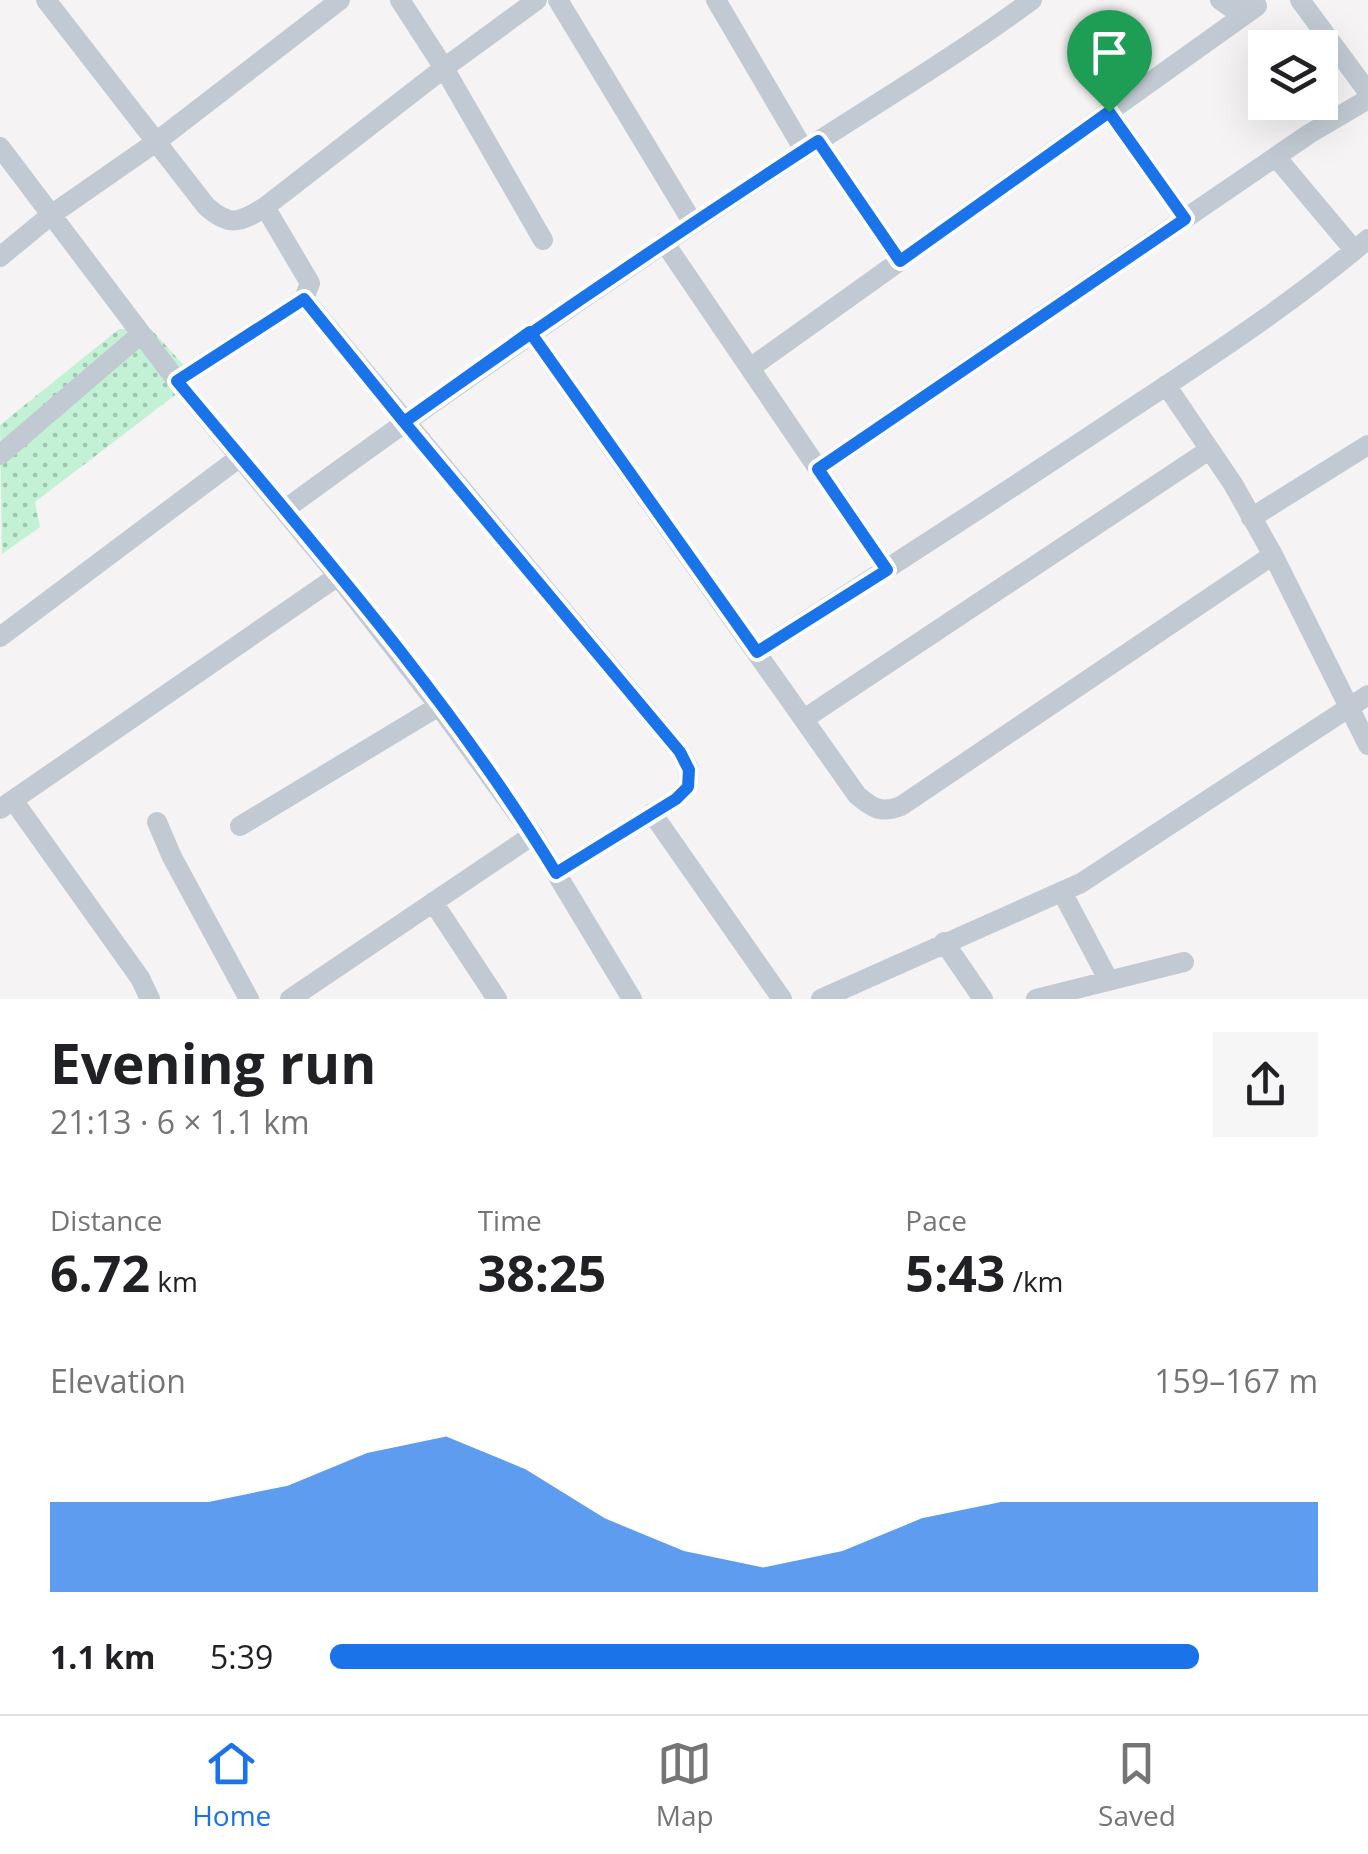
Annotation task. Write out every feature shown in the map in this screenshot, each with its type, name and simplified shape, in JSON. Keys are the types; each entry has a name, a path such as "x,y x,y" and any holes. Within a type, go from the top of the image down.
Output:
{"street":[{"path":"46,0 220,218 236,221 265,207 537,0"},
{"path":"0,257 340,0"},
{"path":"400,0 544,240"},
{"path":"558,0 693,224"},
{"path":"716,0 811,145 900,261"},
{"path":"284,510 530,332 811,145 948,61 1032,0"},
{"path":"1220,0 1236,11 1261,3"},
{"path":"818,469 1368,95 1300,0"},
{"path":"750,368 1261,3"},
{"path":"1109,112 1185,219"},
{"path":"0,146 177,381 439,706 532,835 632,999"},
{"path":"757,652 1310,288 1361,245 1276,157"},
{"path":"177,381 304,299 310,283 304,268 265,207"},
{"path":"664,242 887,570"},
{"path":"304,299 680,752 689,770 688,787 556,873"},
{"path":"530,332 856,795 872,808 887,812 901,806 1272,555"},
{"path":"0,454 142,334"},
{"path":"1166,385 1272,555 1368,745"},
{"path":"1251,518 1368,445"},
{"path":"804,719 1210,450"},
{"path":"0,637 240,457"},
{"path":"150,999 140,978 6,804 338,576"},
{"path":"820,999 1062,892 1368,695"},
{"path":"240,826 439,706"},
{"path":"652,813 782,999"},
{"path":"157,822 249,999"},
{"path":"290,999 532,835"},
{"path":"1062,892 1109,981"},
{"path":"433,902 497,999"},
{"path":"944,942 983,999"},
{"path":"1036,999 1184,962"}],"green space":[{"path":"119,329 151,329 196,379 35,502 40,527 2,554 0,425"}],"route":[{"path":"1109,112 900,261 818,141 577,299 530,332 484,366 404,422 304,299 177,381 439,706 556,873 676,799 688,787 689,770 680,752 404,422 530,332 757,652 887,570 818,469 1185,219 1109,112"}]}
